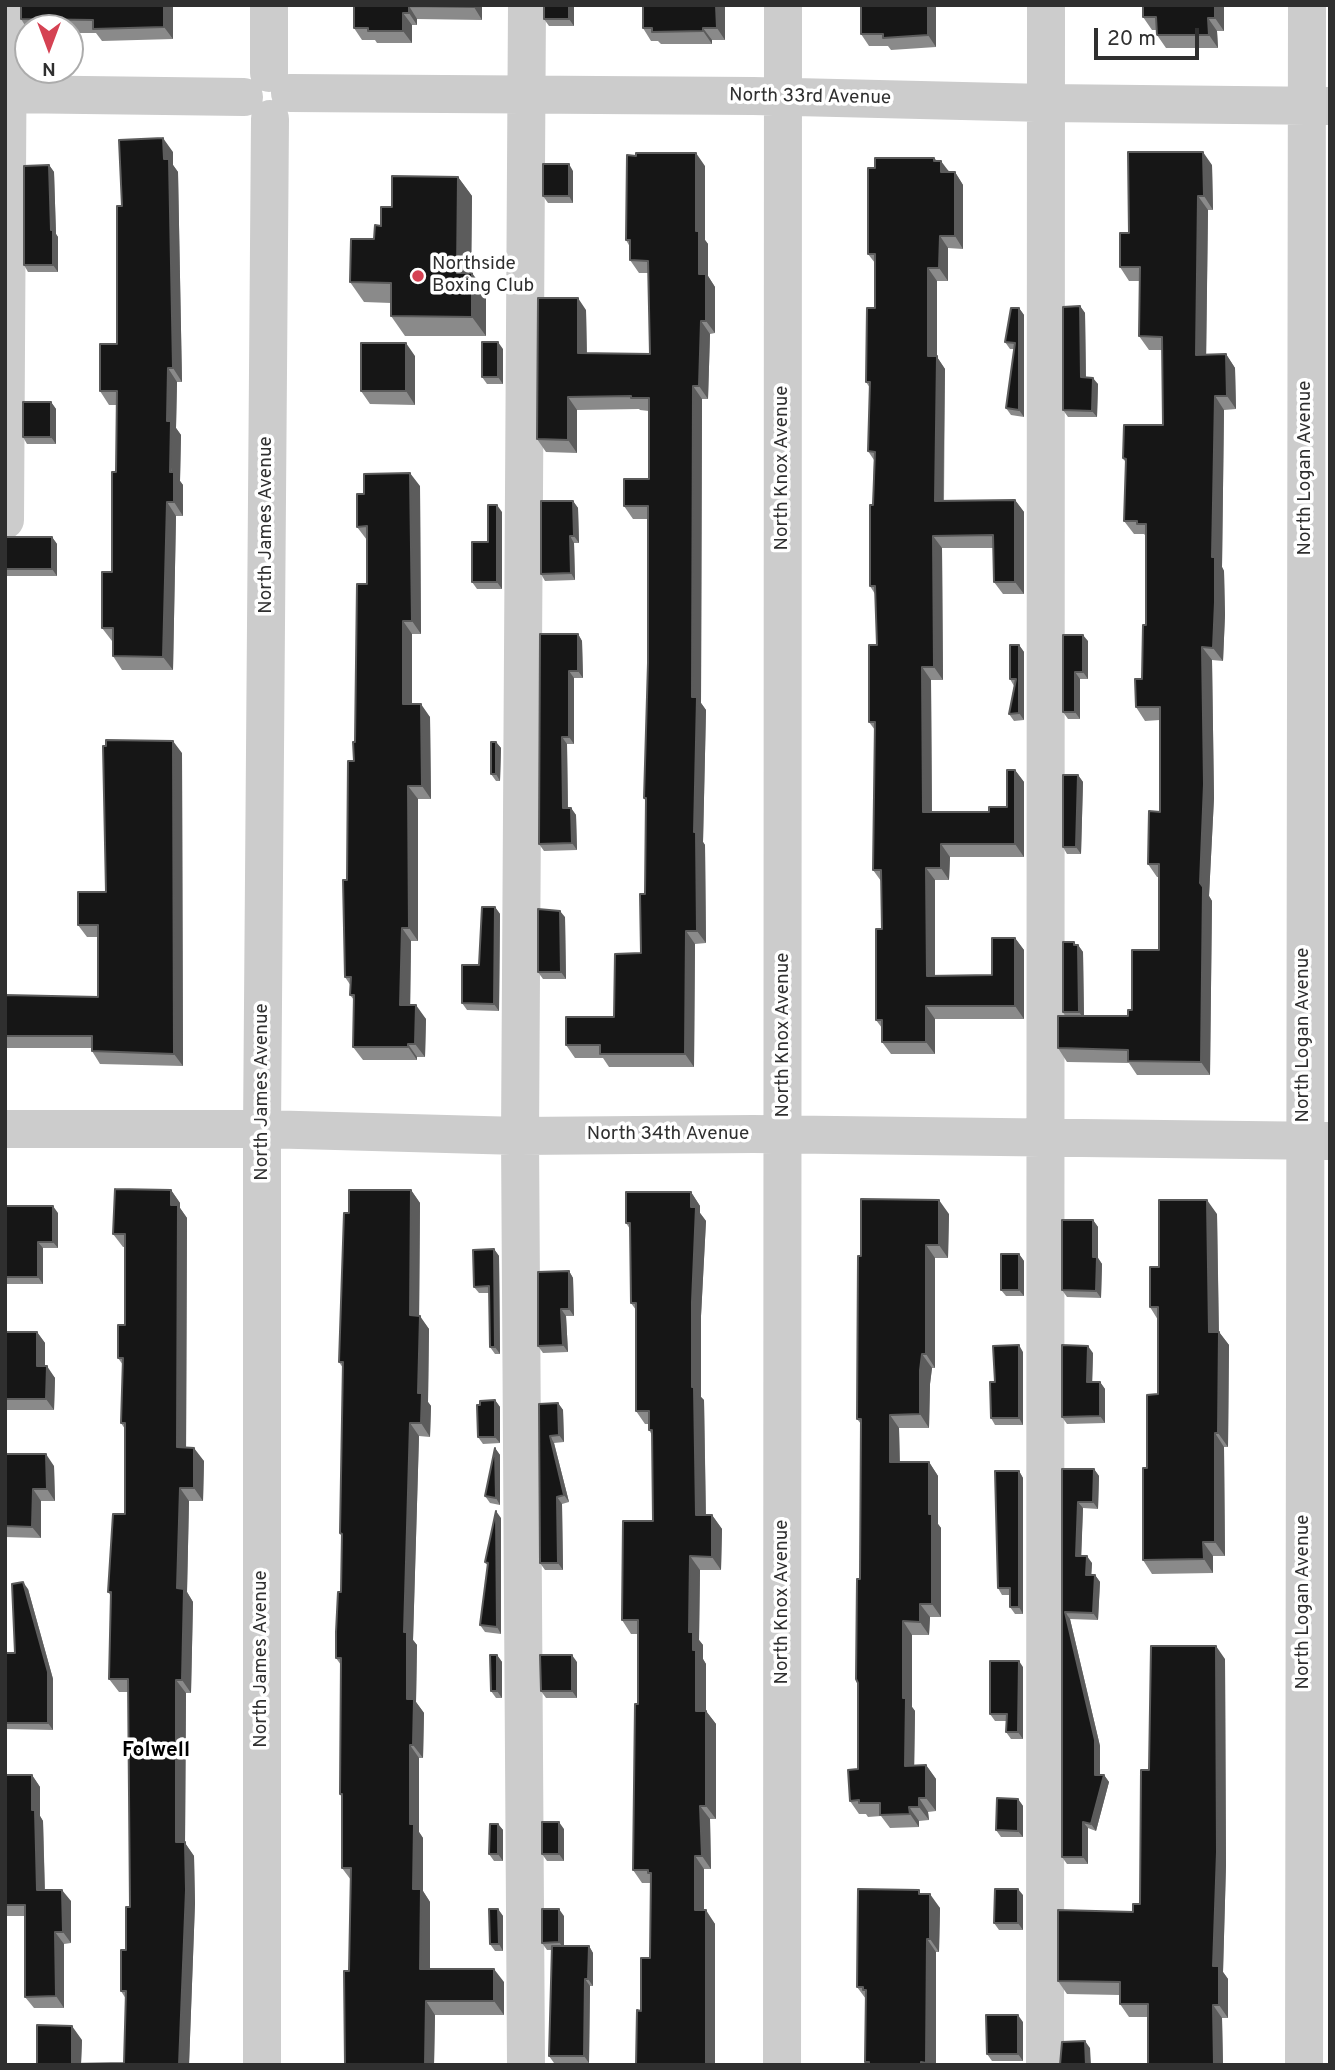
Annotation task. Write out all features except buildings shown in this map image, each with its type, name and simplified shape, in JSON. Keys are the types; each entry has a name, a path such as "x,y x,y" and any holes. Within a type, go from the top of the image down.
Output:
{"street":[{"path":"5,520 8,5"},
{"name":"North James Avenue","path":"262,2065 262,1129 269,5"},
{"path":"526,2065 520,1136 527,5"},
{"name":"North Knox Avenue","path":"782,2065 783,5"},
{"path":"1045,2065 1046,5"},
{"name":"North Logan Avenue","path":"1304,2065 1317,1141 1318,106 1307,5"},
{"name":"North 33rd Avenue","path":"7,94 528,94 1318,106"},
{"name":"North 34th Avenue","path":"5,1129 262,1129 520,1136 1317,1141"}],"place":[{"name":"Northside Boxing Club","path":"418,276"}],"district":[{"name":"Folwell","path":"156,1752"}]}
